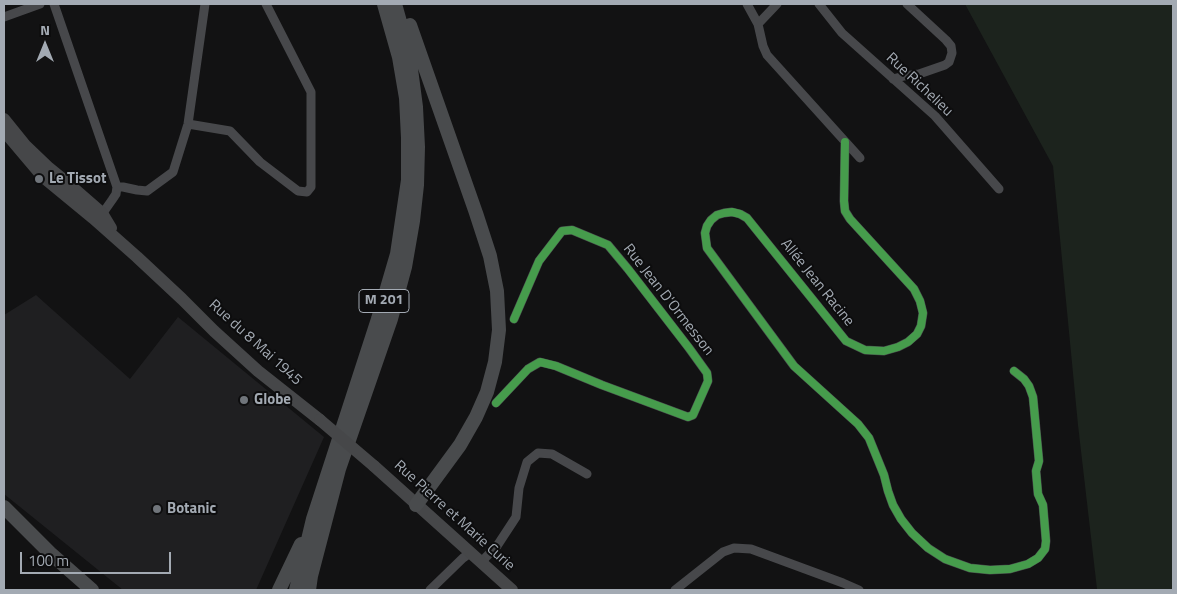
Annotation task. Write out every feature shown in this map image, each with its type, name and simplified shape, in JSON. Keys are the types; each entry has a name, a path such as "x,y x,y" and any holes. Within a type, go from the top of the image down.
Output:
{"highway":[{"name":"M 201","path":"296,590 313,519 378,319 397,254 408,180 406,98 399,57 384,4"},
{"name":"M 201","path":"309,590 339,469 393,311 405,267 413,222 418,147 416,107 408,54 396,4"},
{"path":"402,4 490,256 497,291 499,330 495,362 487,392 476,417 460,445 416,505"},
{"path":"4,507 50,553 92,590"},
{"path":"279,590 313,519"}],"main road":[{"name":"Rue du 8 Mai 1945","path":"4,118 31,151 72,186 118,241 258,371 374,466"},
{"name":"Rue du 8 Mai 1945","path":"4,131 42,176 97,215"},
{"name":"Rue Pierre et Marie Curie","path":"374,466 512,590"}],"street":[{"path":"4,17 20,7 40,4"},
{"path":"54,4 117,187 116,194 97,215"},
{"path":"117,187 147,191 173,172 188,124 205,4"},
{"path":"188,124 230,131 260,162 298,191 308,192 311,187 311,92 266,4"},
{"path":"747,4 758,24 766,55 860,158"},
{"path":"758,24 777,4"},
{"name":"Rue Richelieu","path":"819,4 842,33 935,116 999,189"},
{"path":"893,79 918,74 945,65 949,62 952,53 951,46 946,40 907,4"},
{"name":"Allée Jean Racine","path":"845,142 845,211 914,290 920,301 923,313 921,326 908,342 884,351 865,350 846,341 748,218 740,214 724,212 711,220 705,233 707,248 794,366 858,424 869,438 884,475 893,505 912,534 945,559 970,568 1010,569 1028,564 1038,558 1045,549 1043,504 1038,494 1037,486 1036,471 1039,461 1033,397 1024,379 1014,371"},
{"name":"Rue Jean D'Ormesson","path":"496,403 528,369 540,362 556,366 688,417 693,415 708,381 707,373 689,348 608,245 572,230 562,231 539,261 514,319"},
{"path":"482,563 497,546 516,517 519,488 527,462 538,452 552,454 587,474"},
{"path":"674,590 723,552 734,548 751,550 859,590"},
{"path":"430,590 470,553"}],"shaded area":[{"path":"965,4 1173,4 1173,590 1096,590 1053,166"},
{"path":"36,295 130,379 178,317 324,437 256,590 123,590 4,494 4,315"}],"cycle path":[{"path":"845,142 845,211 850,219 914,289 920,301 923,313 921,326 917,334 908,342 884,351 865,350 846,341 747,218 740,214 724,213 717,215 711,220 705,233 707,248 794,366 858,424 869,438 884,475 893,505 912,533 928,548 945,559 970,568 1010,569 1028,564 1038,558 1045,549 1043,505 1038,494 1036,471 1039,461 1033,397 1024,379 1014,371"},
{"path":"496,403 528,369 540,362 556,366 688,417 693,415 708,381 707,373 689,348 608,245 572,230 562,231 539,261 514,319"}],"place":[{"name":"Le Tissot","path":"39,179"},
{"name":"Globe","path":"244,400"},
{"name":"Botanic","path":"157,509"}]}
